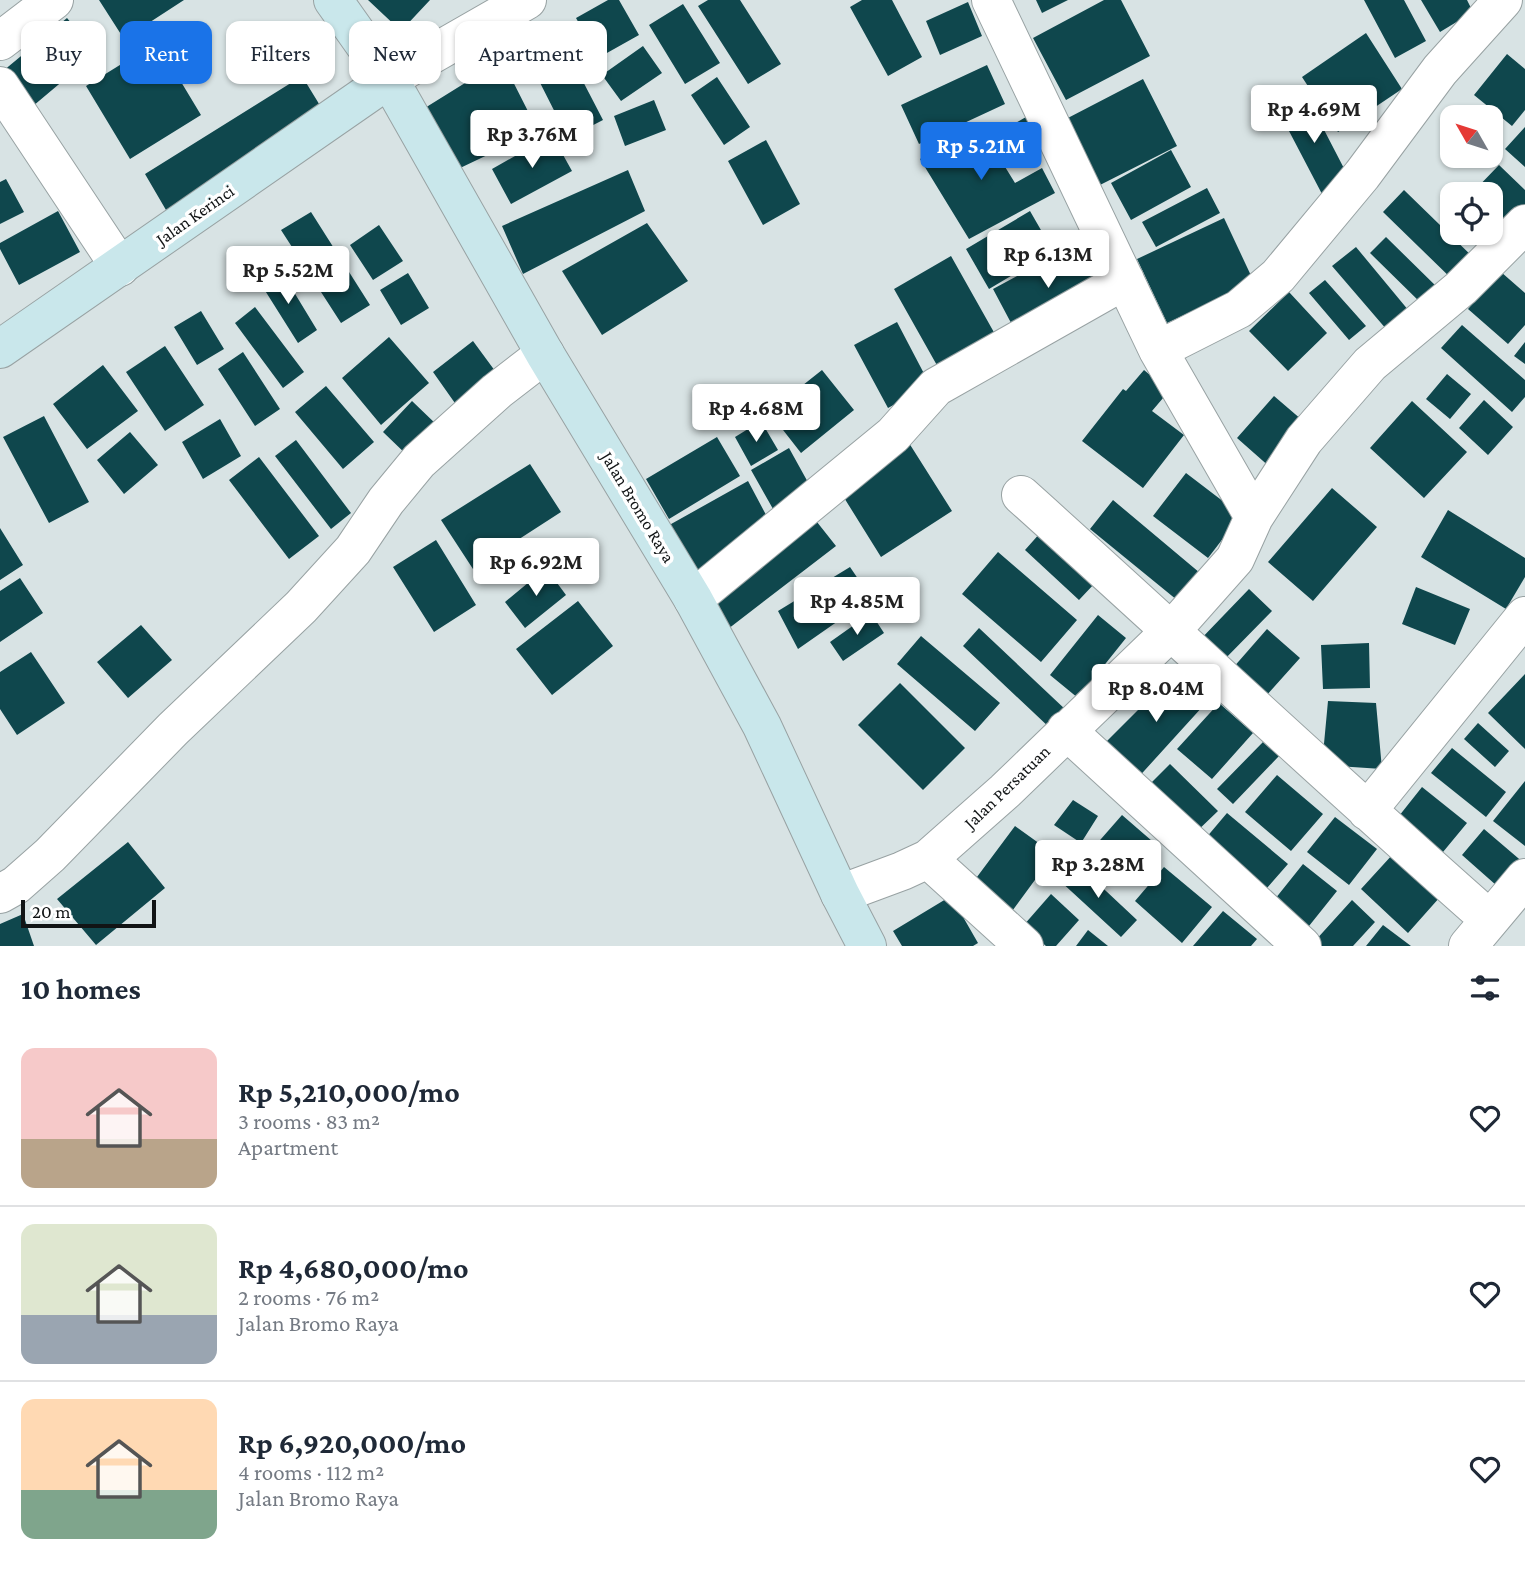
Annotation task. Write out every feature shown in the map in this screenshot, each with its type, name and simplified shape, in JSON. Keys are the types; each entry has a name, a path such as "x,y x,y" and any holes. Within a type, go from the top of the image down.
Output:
{"main road":[{"name":"Jalan Bromo Raya","path":"332,0 349,24"},
{"name":"Jalan Kerinci","path":"0,349 382,84"},
{"name":"Jalan Bromo Raya","path":"392,84 545,354 694,599 762,726 867,946"}],"street":[{"path":"0,41 54,0"},
{"path":"441,49 527,0"},
{"path":"991,0 1157,349 1254,517"},
{"path":"1157,349 1239,309 1278,276 1363,175 1440,70 1503,0"},
{"path":"0,86 120,267"},
{"name":"Jalan Persatuan","path":"840,894 928,859 1005,791 1172,630 1235,559 1254,517 1304,440 1370,365 1461,288 1525,224"},
{"path":"694,599 893,435 936,387 1125,280"},
{"path":"0,894 16,885 50,855 173,729 301,607 354,550 386,501 419,461 497,391 545,354"},
{"path":"1021,495 1172,630 1367,811 1478,933 1525,878"},
{"path":"1367,811 1525,616 1518,610 1518,600 1525,590"},
{"path":"1066,730 1302,946"},
{"path":"928,859 1024,946"}],"building":[{"path":"99,0 184,0 152,21 120,21 120,33"},
{"path":"368,0 430,0 410,21 390,21"},
{"path":"608,0 619,0 639,35 607,53 607,21 578,21 576,18"},
{"path":"708,0 740,0 781,64 748,84 698,6"},
{"path":"862,0 892,0 922,57 888,76 850,7"},
{"path":"1036,0 1068,0 1042,13"},
{"path":"1104,0 1121,0 1150,56 1066,100 1033,38"},
{"path":"1364,0 1404,0 1426,41 1395,58"},
{"path":"1421,0 1467,0 1473,12 1440,32"},
{"path":"968,2 982,36 940,55 926,21"},
{"path":"683,4 720,63 685,84 649,25"},
{"path":"1366,33 1402,89 1338,132 1302,77"},
{"path":"643,46 662,73 621,101 607,82 607,71"},
{"path":"1507,54 1525,69 1525,110 1512,126 1503,119 1503,105 1486,105 1474,95"},
{"path":"21,56 21,84 59,84 33,106 3,71"},
{"path":"120,65 120,84 182,84 201,115 130,159 86,86 106,84 106,74"},
{"path":"987,65 1005,104 919,144 901,105"},
{"path":"717,77 750,127 724,145 691,95"},
{"path":"1143,79 1177,146 1098,186 1064,120"},
{"path":"289,84 307,84 324,112 166,210 145,174"},
{"path":"463,84 514,84 538,131 458,169 420,111"},
{"path":"541,84 584,84 603,120 568,138"},
{"path":"1306,95 1350,180 1322,194 1278,110"},
{"path":"654,100 666,130 625,146 614,116"},
{"path":"1026,117 1044,149 1023,160 1005,129"},
{"path":"978,123 1015,183 1042,168 1055,193 969,239 920,159"},
{"path":"1525,127 1525,167 1505,149"},
{"path":"552,135 572,171 511,204 492,169"},
{"path":"766,140 800,204 763,225 728,161"},
{"path":"1171,150 1191,187 1131,220 1111,183"},
{"path":"1496,168 1502,168 1525,190 1525,219 1503,242 1503,182 1483,182"},
{"path":"628,170 645,211 523,274 502,226"},
{"path":"6,179 24,212 0,224 0,182"},
{"path":"1207,188 1220,213 1156,247 1142,222"},
{"path":"1404,190 1440,225 1440,245 1461,245 1477,261 1456,283 1383,212"},
{"path":"58,211 80,252 19,285 0,249 0,243"},
{"path":"1030,211 1053,251 989,289 966,249"},
{"path":"311,212 370,305 341,323 281,230"},
{"path":"1224,218 1254,282 1167,323 1137,259"},
{"path":"647,223 688,281 602,335 562,271"},
{"path":"379,225 403,261 373,280 350,245"},
{"path":"1386,237 1440,290 1425,307 1370,253"},
{"path":"1078,243 1104,290 1018,336 993,289"},
{"path":"1356,247 1409,311 1387,330 1332,266"},
{"path":"951,256 1000,343 943,376 894,289"},
{"path":"280,269 317,330 298,343 259,281"},
{"path":"1501,272 1525,293 1525,325 1508,344 1468,309"},
{"path":"408,273 429,308 401,325 380,290"},
{"path":"1325,280 1366,326 1349,340 1309,293"},
{"path":"1289,292 1327,333 1288,371 1249,331"},
{"path":"255,307 304,372 283,388 235,323"},
{"path":"201,311 224,349 197,365 174,327"},
{"path":"897,322 930,385 888,408 854,345"},
{"path":"1462,325 1525,380 1525,397 1512,412 1441,348"},
{"path":"389,337 429,383 381,425 342,378"},
{"path":"473,341 498,375 457,406 433,372"},
{"path":"1525,342 1525,364 1514,356"},
{"path":"165,346 204,405 165,431 126,372"},
{"path":"243,352 280,409 255,426 218,369"},
{"path":"103,365 138,411 87,449 53,404"},
{"path":"822,370 854,410 801,453 769,412"},
{"path":"1144,370 1169,391 1152,411 1184,435 1143,488 1082,441 1123,389 1126,391"},
{"path":"1447,374 1471,394 1450,419 1426,399"},
{"path":"326,386 374,442 343,469 295,412"},
{"path":"1274,396 1309,426 1271,468 1237,438"},
{"path":"1484,400 1513,427 1488,455 1459,428"},
{"path":"412,401 438,426 409,457 383,432"},
{"path":"1412,401 1467,452 1424,498 1370,448"},
{"path":"44,416 89,502 49,523 3,437"},
{"path":"220,419 241,456 203,479 182,442"},
{"path":"761,421 778,450 751,466 735,437"},
{"path":"130,432 158,465 124,494 97,460"},
{"path":"717,437 740,476 669,519 646,479"},
{"path":"296,440 351,513 331,529 275,456"},
{"path":"909,443 952,511 881,557 838,488"},
{"path":"789,448 815,495 777,516 751,470"},
{"path":"259,457 319,536 289,559 229,480"},
{"path":"530,464 561,512 473,569 441,520"},
{"path":"1186,473 1241,515 1208,558 1153,516"},
{"path":"748,481 773,528 690,575 664,528"},
{"path":"1332,488 1377,527 1313,601 1268,562"},
{"path":"1113,500 1200,573 1177,600 1090,529"},
{"path":"1448,510 1525,558 1525,577 1506,609 1421,557"},
{"path":"817,522 836,546 728,629 710,605"},
{"path":"0,528 23,565 0,580"},
{"path":"1041,532 1095,583 1079,600 1025,550"},
{"path":"436,540 476,605 434,632 393,567"},
{"path":"998,552 1077,620 1041,662 962,594"},
{"path":"850,567 871,598 798,649 778,611"},
{"path":"546,568 566,595 525,628 505,602"},
{"path":"20,578 43,613 0,642 0,591"},
{"path":"1416,587 1470,609 1455,645 1402,624"},
{"path":"1249,589 1272,611 1219,665 1197,643"},
{"path":"578,601 613,646 552,695 516,649"},
{"path":"871,613 884,633 843,661 830,642"},
{"path":"1098,615 1126,638 1078,698 1050,675"},
{"path":"141,625 172,660 128,698 97,662"},
{"path":"979,628 1067,711 1051,729 963,646"},
{"path":"1267,629 1300,658 1257,706 1225,677"},
{"path":"921,636 1000,703 975,731 897,664"},
{"path":"1369,643 1370,688 1323,689 1321,645"},
{"path":"31,652 65,703 17,735 0,709 0,672"},
{"path":"1180,668 1214,694 1135,781 1098,750"},
{"path":"1525,674 1525,749 1488,713"},
{"path":"900,683 965,748 923,790 858,725"},
{"path":"1328,701 1376,703 1382,769 1322,765"},
{"path":"1219,703 1253,733 1212,779 1177,749"},
{"path":"1478,723 1509,751 1495,767 1464,739"},
{"path":"1263,742 1279,756 1233,804 1217,789"},
{"path":"1452,748 1506,792 1486,817 1431,773"},
{"path":"1170,764 1218,811 1193,835 1146,788"},
{"path":"1277,775 1323,814 1291,851 1245,812"},
{"path":"1525,781 1525,846 1493,821"},
{"path":"1422,787 1467,823 1443,852 1399,816"},
{"path":"1073,800 1098,816 1081,843 1054,825"},
{"path":"1227,813 1288,864 1260,896 1200,845"},
{"path":"1122,815 1152,841 1117,881 1087,855"},
{"path":"1335,817 1377,849 1349,885 1307,852"},
{"path":"1015,826 1054,854 1010,914 971,885"},
{"path":"1484,829 1525,864 1505,893 1462,855"},
{"path":"128,842 165,888 96,945 57,899"},
{"path":"1393,854 1440,897 1408,933 1361,889"},
{"path":"1075,862 1137,920 1121,937 1059,880"},
{"path":"1303,864 1337,891 1309,926 1275,899"},
{"path":"1164,867 1212,907 1182,943 1135,901"},
{"path":"1051,894 1079,920 1056,946 1046,946 1023,926"},
{"path":"951,896 978,943 973,946 902,946 893,931"},
{"path":"1352,900 1375,922 1353,946 1319,946 1314,942"},
{"path":"1223,911 1257,939 1251,946 1193,946"},
{"path":"23,914 34,946 0,946 0,924"},
{"path":"1383,925 1411,946 1366,946"},
{"path":"1088,930 1108,946 1076,946"}]}
